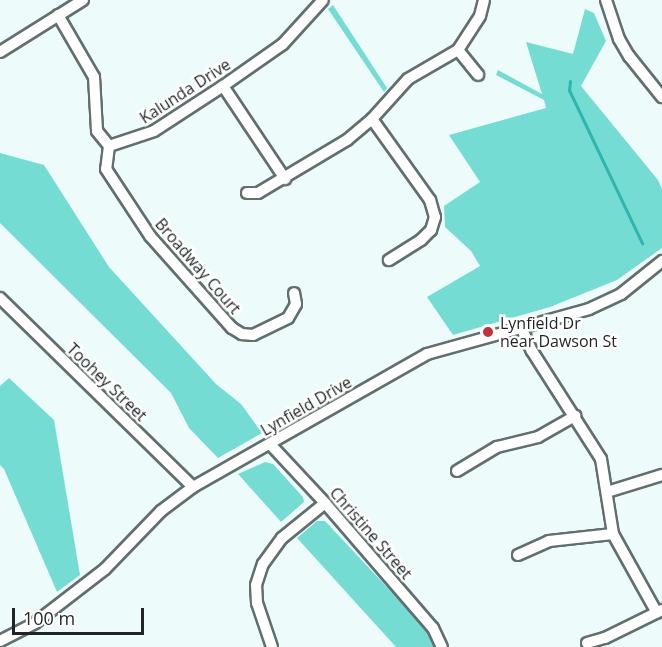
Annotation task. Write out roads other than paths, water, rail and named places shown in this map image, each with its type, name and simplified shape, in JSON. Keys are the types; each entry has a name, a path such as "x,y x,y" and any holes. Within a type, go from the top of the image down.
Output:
{"street":[{"path":"0,52 83,0"},
{"name":"Kalunda Drive","path":"109,146 154,131 223,86 283,44 323,0"},
{"path":"247,193 258,193 285,179 347,140 372,119 408,79 458,50 480,16 484,0"},
{"path":"606,0 612,24 629,56 662,98"},
{"path":"58,15 94,77 97,131 109,146"},
{"path":"458,50 478,75"},
{"path":"223,86 285,179"},
{"path":"372,119 430,200 435,217 431,230 421,240 389,260"},
{"name":"Broadway Court","path":"109,146 106,170 150,236 232,328 242,334 253,335 288,318 296,304 294,293"},
{"name":"Lynfield Drive","path":"0,641 35,623 97,575 175,498 193,487 427,354 574,315 606,302 630,287 662,261"},
{"name":"Toohey Street","path":"0,298 193,487"},
{"path":"522,329 532,351 601,459 613,534 659,611 605,638 587,643"},
{"path":"457,471 497,447 538,437 575,416"},
{"name":"Christine Street","path":"270,444 325,503 433,628 442,647"},
{"path":"607,492 662,475"},
{"path":"272,647 257,603 256,585 263,564 282,538 325,503"},
{"path":"518,555 536,545 562,538 613,534"}],"waterway":[{"path":"570,81 569,90 642,243"}],"place":[{"name":"Lynfield Dr near Dawson St","path":"488,332"}]}
